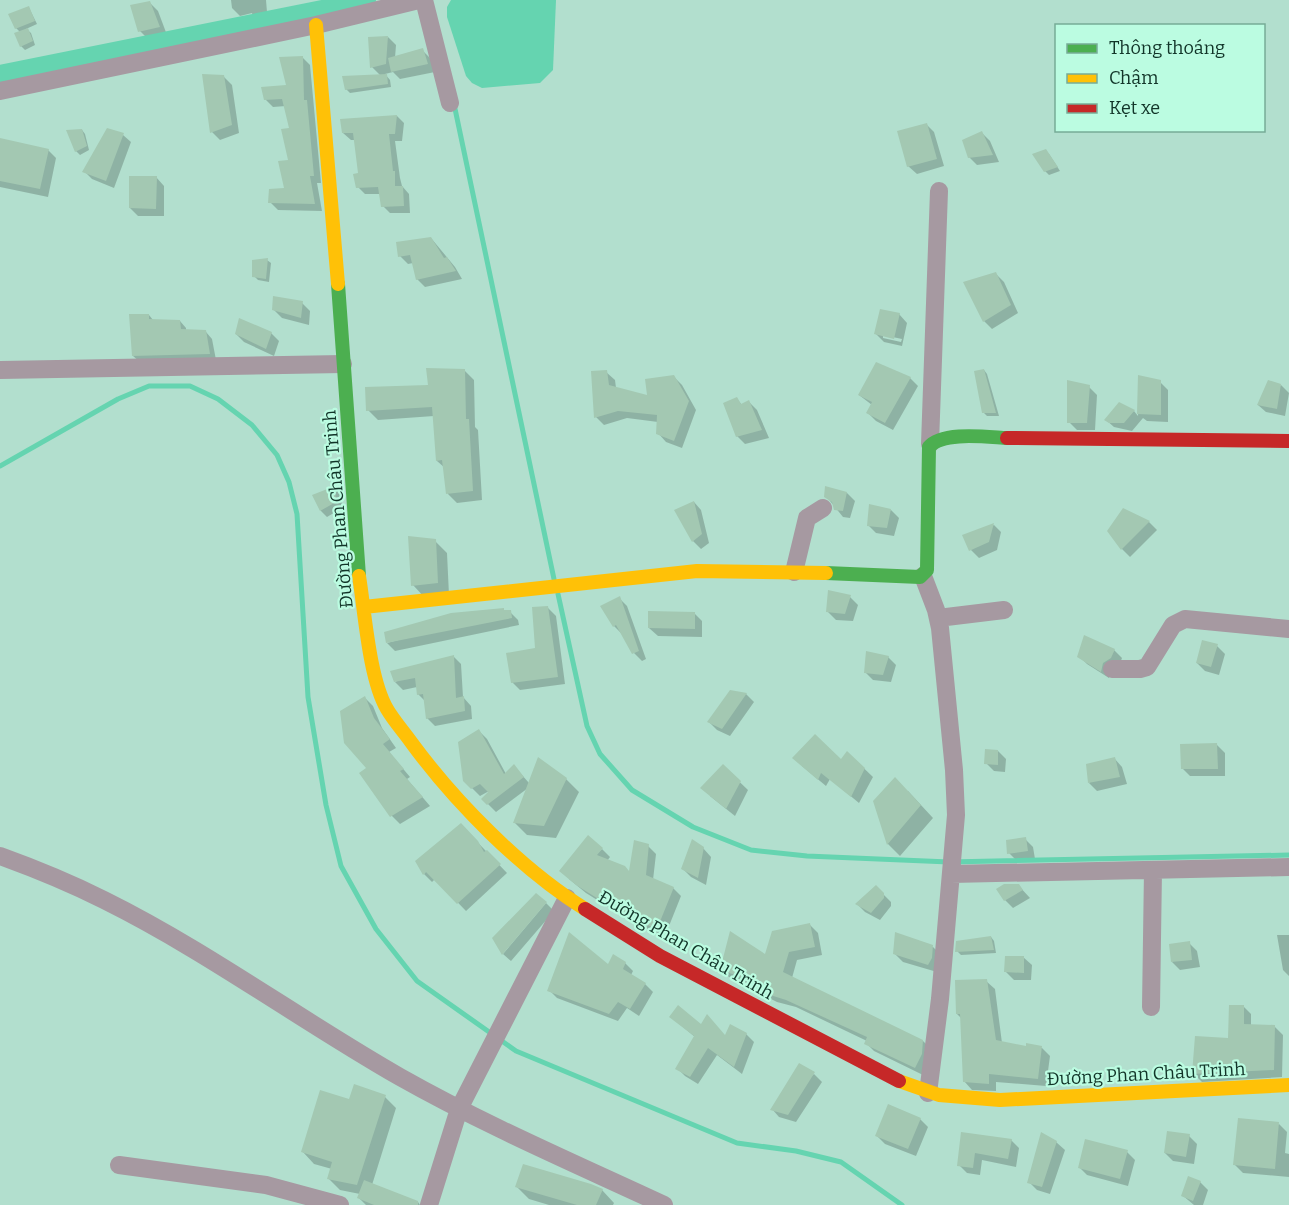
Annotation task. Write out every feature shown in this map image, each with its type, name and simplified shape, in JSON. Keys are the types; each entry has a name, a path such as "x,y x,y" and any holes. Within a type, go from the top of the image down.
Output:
{"street":[{"path":"0,91 316,25 418,0"},
{"path":"424,0 450,103"},
{"name":"Đường Phan Châu Trinh","path":"316,25 335,230 356,561 376,681 387,709 435,776 511,852 567,898 660,956 904,1084 928,1093 963,1099 1000,1100 1289,1085"},
{"path":"923,576 927,570 939,191"},
{"path":"0,370 343,364"},
{"path":"930,444 944,437 1289,441"},
{"path":"794,572 807,518 823,508"},
{"path":"364,608 697,571 923,576"},
{"path":"923,576 938,618 943,645 956,815 940,999 928,1093"},
{"path":"938,618 1004,610"},
{"path":"1112,669 1147,667 1173,625 1185,619 1289,629"},
{"path":"0,856 51,875 105,900 225,969 399,1076 459,1109 664,1205"},
{"path":"952,872 1289,867"},
{"path":"1151,1007 1153,870"},
{"path":"429,1205 459,1109 567,898"},
{"path":"118,1165 266,1185 340,1205"}],"shaded area":[{"path":"451,0 556,0 553,70 540,83 482,88 472,83 466,76 447,17 447,7"}],"building":[{"path":"150,1 160,27 138,32 130,5"},
{"path":"29,6 35,21 15,29 8,14"},
{"path":"28,28 33,41 20,47 14,33"},
{"path":"388,36 386,64 370,68 368,37"},
{"path":"423,48 428,64 391,72 388,58"},
{"path":"303,56 304,100 307,100 314,176 310,176 315,204 268,203 269,189 284,188 278,161 288,160 281,129 289,128 282,99 264,100 261,87 286,85 279,57"},
{"path":"202,74 224,75 232,125 210,133"},
{"path":"387,74 388,84 345,90 342,76"},
{"path":"397,115 395,134 389,134 395,186 403,186 404,206 381,207 378,187 356,188 353,174 358,173 353,133 342,133 340,119"},
{"path":"927,123 937,159 907,167 897,131"},
{"path":"107,128 124,133 106,181 82,172"},
{"path":"82,129 87,146 75,152 66,130"},
{"path":"982,131 993,155 968,158 962,140"},
{"path":"0,138 49,149 40,189 0,181"},
{"path":"1046,149 1058,167 1044,172 1032,154"},
{"path":"129,176 157,176 156,209 129,208"},
{"path":"431,237 444,258 447,257 456,271 416,280 410,255 398,257 396,242"},
{"path":"268,258 266,279 252,277 252,260"},
{"path":"996,272 1011,305 983,322 963,282"},
{"path":"273,296 303,301 301,318 272,310"},
{"path":"880,309 900,313 894,339 874,334"},
{"path":"129,314 149,314 149,319 180,320 181,329 206,330 210,354 132,356"},
{"path":"239,318 272,332 266,349 235,334"},
{"path":"876,362 911,377 885,423 866,413 872,402 858,395"},
{"path":"426,368 465,369 466,419 469,419 473,491 446,494 442,460 436,461 432,407 366,411 365,387 428,385"},
{"path":"984,369 996,413 982,413 974,371"},
{"path":"607,370 609,385 647,395 645,379 674,375 689,401 674,441 656,434 657,415 618,411 594,418 591,371"},
{"path":"1138,375 1161,380 1161,415 1137,414"},
{"path":"1067,380 1090,385 1087,423 1067,423"},
{"path":"1268,380 1281,384 1277,409 1257,405"},
{"path":"737,397 741,404 749,400 762,430 736,437 723,403"},
{"path":"1119,402 1135,410 1124,423 1109,423 1104,420"},
{"path":"335,486 336,502 320,511 312,495"},
{"path":"825,486 847,492 843,511 834,510 832,502 824,497"},
{"path":"694,501 702,534 692,542 674,510"},
{"path":"869,504 891,509 887,528 867,526"},
{"path":"1123,508 1150,521 1121,550 1107,531"},
{"path":"994,523 989,542 969,551 962,535"},
{"path":"408,536 436,539 438,583 411,586"},
{"path":"828,590 851,595 845,614 826,612"},
{"path":"620,596 639,651 632,654 616,625 613,627 600,606"},
{"path":"548,606 558,677 511,683 506,653 535,648 532,607"},
{"path":"504,608 504,610 511,610 512,618 386,643 384,632 451,613"},
{"path":"648,611 695,612 695,629 648,628"},
{"path":"1084,635 1115,649 1111,658 1103,663 1101,672 1077,657"},
{"path":"1202,640 1218,644 1211,667 1196,663"},
{"path":"866,651 889,656 883,675 864,673"},
{"path":"454,655 456,698 464,696 465,711 426,719 423,694 417,695 415,678 394,682 390,671"},
{"path":"730,690 747,693 722,729 707,722"},
{"path":"365,696 374,718 390,739 383,744 404,769 400,771 423,797 390,817 359,773 366,768 344,743 340,711"},
{"path":"479,729 504,774 514,764 524,777 487,805 481,799 488,792 480,784 471,789 463,781 458,742"},
{"path":"815,734 841,759 847,751 865,768 851,797 821,773 818,780 792,758"},
{"path":"1217,743 1218,769 1181,769 1180,744"},
{"path":"985,749 998,750 998,765 984,764"},
{"path":"538,757 567,778 544,826 513,823"},
{"path":"1115,757 1120,777 1088,783 1086,764"},
{"path":"723,764 741,781 726,809 700,788"},
{"path":"895,777 921,805 887,845 873,801"},
{"path":"461,823 478,841 484,852 487,850 501,864 457,904 426,872 423,875 415,861"},
{"path":"588,835 603,848 597,855 625,866 629,871 634,840 649,844 646,875 674,887 657,929 624,915 576,885 559,871"},
{"path":"1026,837 1028,851 1007,854 1006,840"},
{"path":"692,839 704,847 698,878 681,869"},
{"path":"1004,884 1019,884 1023,890 1004,901 996,889"},
{"path":"876,885 884,893 884,898 871,913 855,904"},
{"path":"536,893 547,902 502,955 492,938"},
{"path":"810,923 815,947 789,952 783,972 923,1040 922,1054 915,1068 864,1044 867,1037 755,988 757,982 720,970 730,931 765,954 772,931"},
{"path":"569,932 608,964 613,954 626,962 623,969 646,983 630,1009 618,1002 609,1014 547,991"},
{"path":"895,932 933,945 932,958 928,965 893,954"},
{"path":"991,936 994,950 955,952 956,941"},
{"path":"1190,941 1192,960 1171,962 1169,944"},
{"path":"1005,956 1024,956 1024,973 1004,972"},
{"path":"987,979 996,1040 1026,1046 1026,1043 1042,1046 1038,1079 989,1074 989,1084 963,1082 960,1014 956,1014 955,980"},
{"path":"678,1005 701,1024 707,1014 725,1035 730,1024 747,1033 734,1067 708,1048 690,1077 675,1069 694,1036 669,1017"},
{"path":"1229,1005 1244,1005 1244,1024 1275,1025 1274,1070 1192,1074 1195,1036 1228,1038"},
{"path":"799,1063 815,1072 788,1115 770,1110"},
{"path":"354,1084 386,1095 357,1185 327,1179 332,1162 301,1152 320,1090 349,1099"},
{"path":"888,1104 921,1118 908,1149 875,1136"},
{"path":"1238,1118 1279,1122 1275,1169 1233,1165"},
{"path":"1167,1131 1190,1134 1186,1157 1164,1153"},
{"path":"961,1132 1012,1139 1008,1159 975,1153 973,1168 957,1166"},
{"path":"1041,1132 1057,1141 1042,1187 1027,1183"},
{"path":"1085,1139 1128,1150 1120,1179 1078,1168"},
{"path":"523,1164 603,1189 596,1205 577,1205 515,1187"},
{"path":"1188,1176 1201,1181 1193,1201 1181,1196"},
{"path":"364,1180 418,1201 418,1205 374,1205 357,1198"}],"waterway":[{"path":"0,74 367,0"},
{"path":"454,104 554,579"},
{"path":"0,466 118,399 149,386 190,386 218,399 252,425 277,455 289,482 297,514 308,697 326,805 341,866 376,929 417,981 516,1051 737,1143 796,1151 841,1162 902,1205"},
{"path":"558,594 587,726 600,754 632,790 693,827 751,850 807,856 949,862 1289,855"}],"traffic: fast":[{"path":"338,284 359,576"},
{"path":"826,573 920,577 927,570 929,447 935,442 954,437 1007,438"}],"traffic: slow":[{"path":"316,25 338,284"},
{"path":"364,607 697,571 826,573"},
{"path":"359,576 372,663 381,696 390,713 429,765 469,811 537,875 585,909"},
{"path":"899,1081 939,1095 1000,1100 1289,1085"}],"traffic: jam":[{"path":"1007,438 1289,441"},
{"path":"585,909 660,956 899,1081"}]}
